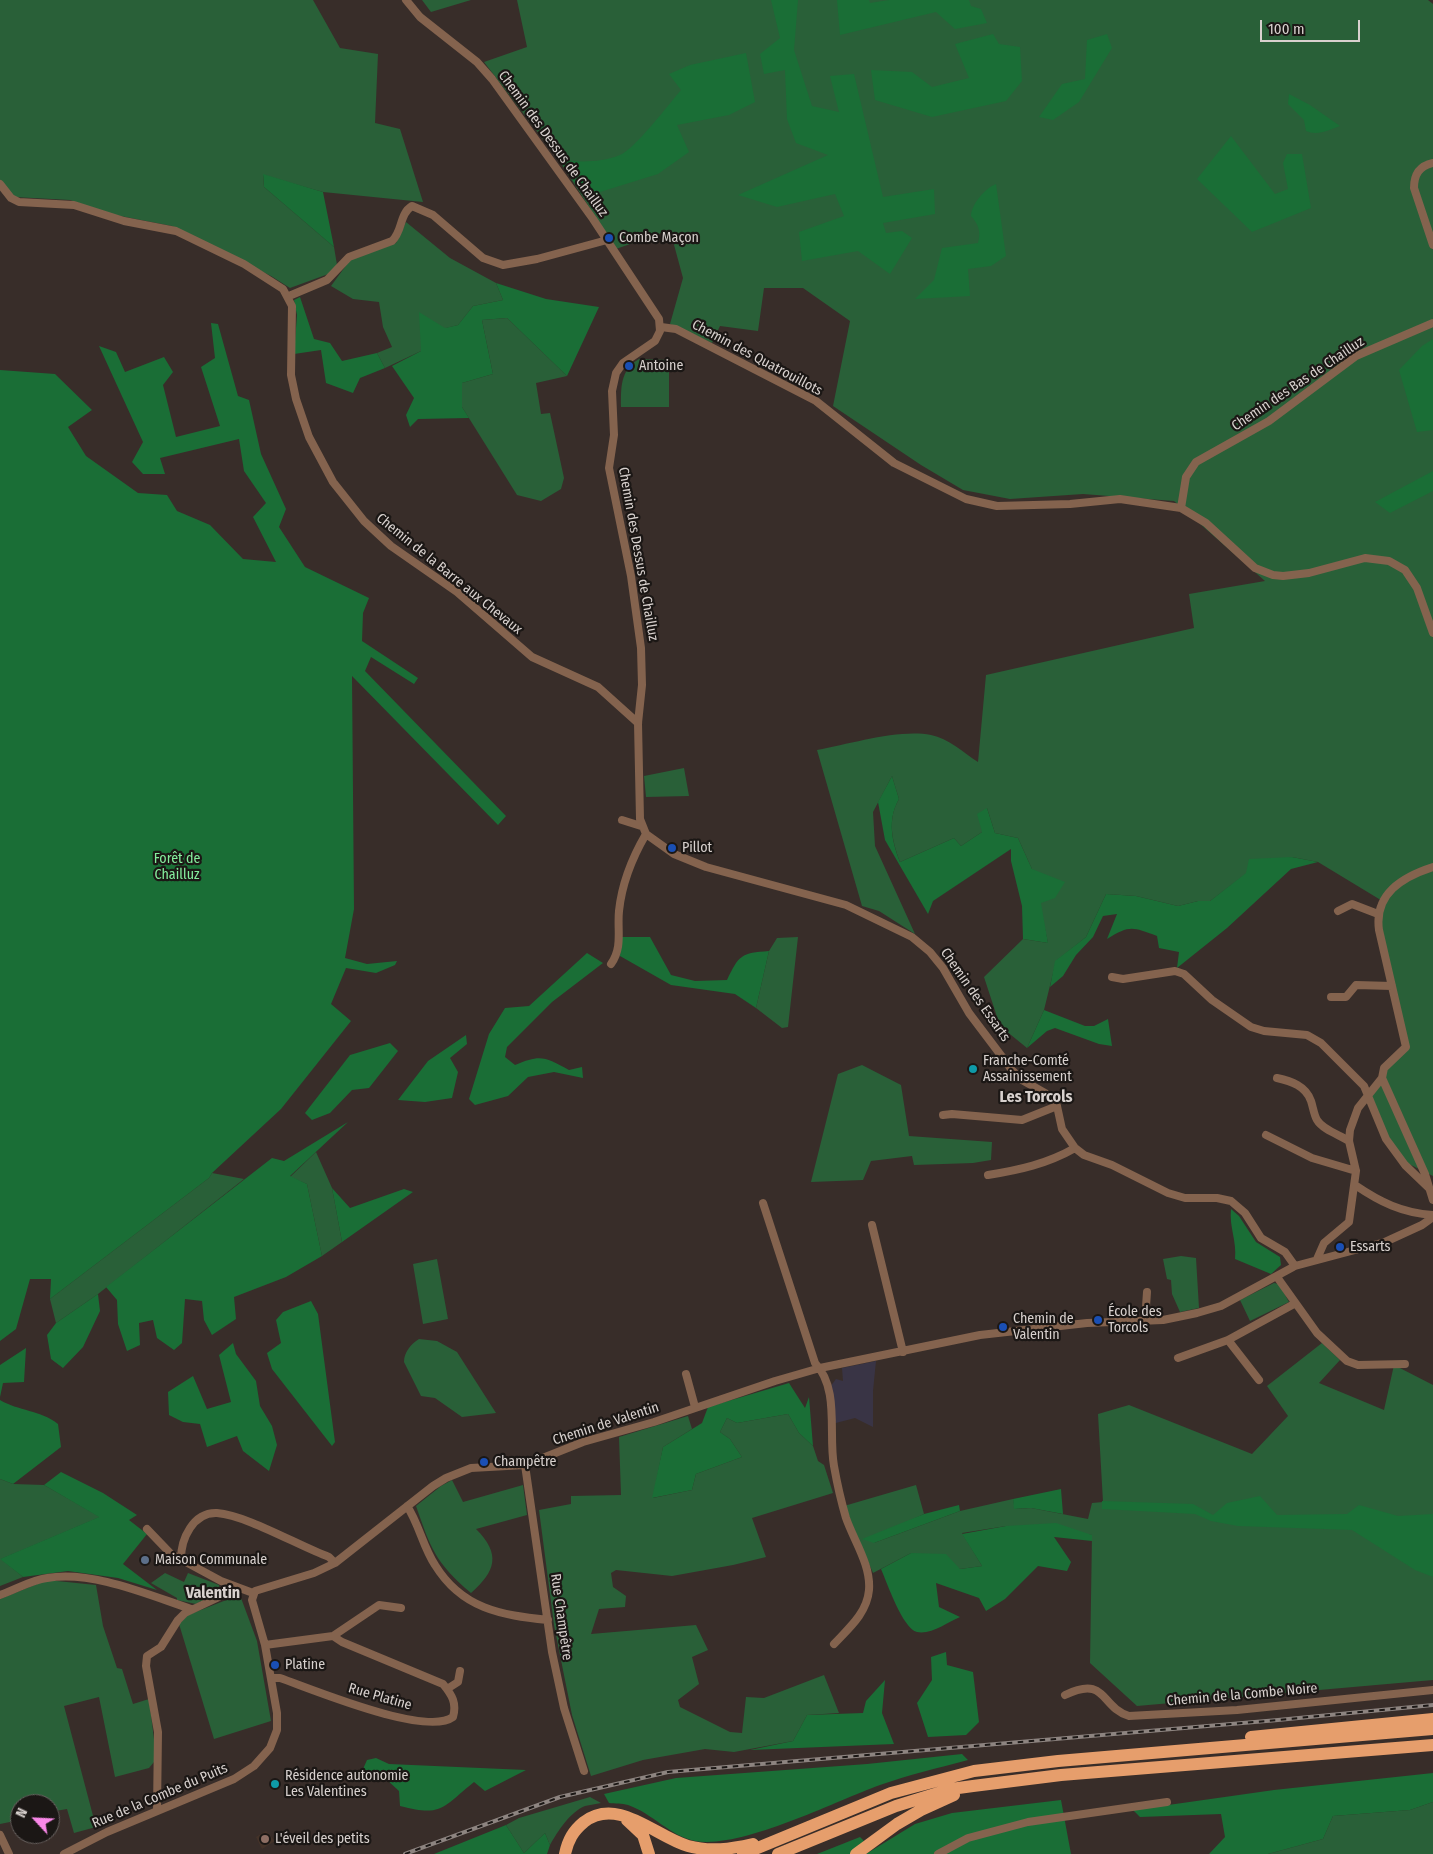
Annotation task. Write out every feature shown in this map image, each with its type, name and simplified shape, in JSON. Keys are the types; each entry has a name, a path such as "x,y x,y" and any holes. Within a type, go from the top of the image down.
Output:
{"highway":[{"path":"1058,1761 1113,1751 1433,1719"},
{"path":"743,1854 865,1803 922,1784 974,1771 1058,1761 1433,1729"},
{"path":"778,1854 896,1806 951,1790 974,1786 1061,1775 1433,1745"},
{"path":"856,1854 896,1824 920,1810 974,1786"},
{"path":"565,1854 569,1839 576,1828 588,1819 599,1815 622,1816 638,1820 672,1839 704,1849 737,1848 792,1834"},
{"path":"622,1816 642,1835 649,1854"}],"street":[{"name":"Chemin des Dessus de Chailluz","path":"406,0 420,17 476,62 492,79 531,131 607,240 659,319 660,327 655,341 619,366 612,391 614,435 609,468 642,648 642,685 638,723 641,826"},
{"path":"1433,163 1420,168 1414,180 1416,201 1433,245"},
{"path":"0,184 11,198 19,202 74,205 124,221 176,230 270,279 289,296 327,280 349,257 392,241 397,236 404,213 412,206 433,215 483,258 503,265 537,259 607,240"},
{"name":"Chemin de la Barre aux Chevaux","path":"289,296 292,306 291,375 296,399 309,437 333,482 364,521 392,546 457,592 532,657 598,687 638,723"},
{"name":"Chemin des Bas de Chailluz","path":"1181,508 1186,477 1196,462 1269,422 1356,356 1433,323"},
{"name":"Chemin des Quatrouillots","path":"660,327 676,329 816,401 894,463 966,499 997,506 1070,504 1120,499 1181,508 1206,523 1245,561 1265,573 1283,576 1309,573 1365,558 1389,560 1405,570 1417,588 1433,633"},
{"path":"611,964 619,948 619,910 626,876 634,855 646,834 641,826 622,820"},
{"name":"Chemin des Essarts","path":"646,834 674,854 706,867 846,904 912,937 930,952 943,968 969,1013 1012,1070 1022,1080 1045,1093 1057,1106"},
{"path":"1317,1259 1324,1243 1349,1222 1350,1203 1355,1185 1356,1171 1350,1141 1350,1130 1355,1114 1382,1078 1384,1068 1406,1047 1378,914 1385,898 1393,888 1402,881 1433,867"},
{"path":"1338,911 1352,904 1378,914"},
{"path":"1112,977 1123,979 1175,971 1184,974 1212,1000 1251,1027 1264,1031 1307,1035 1321,1043 1364,1086 1386,1140 1405,1165 1429,1188"},
{"path":"1331,997 1346,997 1356,985 1392,986"},
{"path":"1277,1078 1289,1081 1302,1088 1310,1098 1317,1120 1326,1128 1350,1141"},
{"path":"1382,1078 1425,1174 1433,1200"},
{"path":"943,1115 952,1114 1022,1120 1057,1106 1062,1130 1074,1148 1084,1155 1112,1165 1168,1193 1185,1198 1217,1198 1231,1201 1245,1213 1261,1238 1285,1252 1296,1266"},
{"path":"1266,1135 1312,1158 1356,1171"},
{"path":"988,1175 1018,1170 1050,1161 1074,1148"},
{"path":"1355,1185 1385,1204 1397,1209 1433,1216"},
{"path":"763,1203 815,1363 820,1368 829,1392 832,1415 831,1449 835,1473 846,1517 866,1566 869,1580 869,1592 863,1611 834,1644"},
{"name":"Chemin de Valentin","path":"525,1465 583,1442 654,1422 695,1407 820,1368 980,1335 1087,1323 1171,1318 1221,1306 1296,1266 1385,1242 1422,1225 1433,1216"},
{"path":"872,1225 903,1352"},
{"path":"1277,1277 1294,1304 1317,1332 1347,1361 1358,1365 1405,1364"},
{"path":"1145,1321 1148,1292"},
{"path":"1178,1358 1228,1340 1294,1304"},
{"path":"1228,1340 1259,1380"},
{"path":"686,1374 695,1407"},
{"path":"147,1529 171,1554 230,1585 253,1593 259,1588 314,1573 335,1563 441,1480 471,1468 525,1465"},
{"name":"Rue Champêtre","path":"525,1465 548,1620 564,1708 584,1771"},
{"path":"407,1506 434,1565 457,1591 473,1602 506,1616 548,1620"},
{"path":"181,1559 183,1541 190,1527 199,1519 217,1513 236,1516 329,1557 335,1563"},
{"path":"0,1596 46,1578 72,1578 157,1596 191,1610"},
{"path":"157,1811 158,1732 146,1660 147,1656 161,1647 178,1620 191,1610 219,1597 230,1585"},
{"name":"Rue de la Combe du Puits","path":"64,1854 83,1843 234,1779 262,1758 270,1748 277,1730 278,1713 265,1645 252,1600 253,1593"},
{"path":"174,1604 178,1620"},
{"path":"265,1645 332,1636 379,1605 401,1608"},
{"path":"332,1636 342,1642 443,1684 447,1689 458,1682 460,1671"},
{"name":"Rue Platine","path":"272,1678 280,1678 391,1716 413,1720 444,1721 453,1717 455,1708 452,1695 447,1689"},
{"name":"Chemin de la Combe Noire","path":"1065,1696 1077,1690 1095,1689 1102,1693 1120,1714 1130,1716 1237,1710 1433,1690"},
{"path":"938,1854 968,1838 1028,1822 1167,1802"},
{"path":"0,1835 9,1854"}],"shaded area":[{"path":"876,1361 873,1391 873,1427 855,1418 832,1424 830,1387 836,1379 843,1381 842,1368"},
{"name":"L'éveil des petits","path":"266,1831 275,1841 262,1849 256,1837"}],"green space":[{"path":"0,0 313,0 340,48 378,54 375,123 400,129 423,202 323,192 263,175 264,187 334,247 337,265 331,273 290,288 271,276 172,226 110,214 70,200 14,197 0,184"},
{"path":"422,0 471,0 431,12"},
{"path":"517,0 1428,0 1433,4 1433,1176 1397,1158 1367,1099 1384,1072 1409,1048 1379,915 1384,902 1318,862 1292,857 1247,873 1210,901 1198,901 1178,906 1136,896 1106,894 1086,937 1056,961 1044,1010 1027,1048 1000,1026 984,977 1023,939 1048,943 1032,869 1018,838 995,833 987,808 982,832 961,846 954,838 900,862 892,830 893,815 899,799 892,776 873,812 875,846 915,934 879,911 862,906 817,750 874,738 918,734 944,739 978,762 986,675 1194,628 1189,594 1265,581 1174,501 1083,494 1010,499 963,490 921,465 833,406 850,321 803,288 764,288 758,331 720,326 712,343 670,324 683,278 670,230 616,249 559,160 484,62 527,47"},
{"path":"771,0 798,0 794,50 812,106 839,112 830,76 854,74 883,197 934,189 935,214 883,223 886,233 902,231 912,238 890,274 858,251 802,261 799,232 844,216 835,194 777,207 738,195 828,155 796,143 787,119 785,70 764,74 760,54 780,38"},
{"path":"837,0 869,0 870,3 889,0 969,0 971,6 981,9 987,23 955,29 936,12 840,35"},
{"path":"993,34 999,44 1020,47 1022,81 1006,101 932,117 875,100 871,70 912,72 932,87 969,78 955,44"},
{"path":"1107,34 1112,48 1079,102 1053,120 1039,117 1062,84 1085,79 1087,40"},
{"path":"746,53 755,102 729,115 677,125 689,152 658,174 584,197 559,160 590,161 620,155 643,135 681,90 669,74 690,65"},
{"path":"1289,94 1310,105 1340,126 1319,133 1306,131 1304,120 1288,104"},
{"path":"1231,136 1275,194 1288,189 1283,163 1287,154 1302,154 1311,208 1252,232 1197,179"},
{"path":"263,174 323,192 334,247 264,187"},
{"path":"996,184 1006,256 991,266 968,269 970,296 915,299 934,280 942,248 978,243 979,229 971,216 973,207 987,189"},
{"path":"406,222 450,258 496,283 503,300 473,306 458,325 446,328 421,351 385,368 377,353 392,347 383,327 379,302 353,299 331,286 350,260 396,243"},
{"path":"496,283 546,299 599,307 567,376 507,318 482,320 493,374 462,383 462,407 469,418 418,419 410,427 406,415 414,398 392,366 421,351 419,312 445,328 458,325 473,306 503,300"},
{"path":"300,297 314,339 330,343 342,361 377,353 385,368 360,378 353,393 326,383 321,350 294,354 297,315 294,300"},
{"path":"507,318 567,376 536,383 541,414 550,413 564,478 561,489 541,501 517,495 462,407 462,383 493,374 482,320"},
{"name":"Forêt de Chailluz","path":"211,323 218,324 238,396 249,400 261,454 286,509 279,527 305,567 369,598 363,613 362,641 418,678 414,684 371,657 365,671 506,816 498,825 352,676 354,909 345,958 367,964 397,961 395,965 376,973 346,968 331,1004 351,1021 281,1109 212,1173 209,1178 50,1299 51,1279 30,1279 16,1329 0,1341 0,370 55,374 92,410 68,427 86,456 138,493 167,495 177,511 210,525 243,559 276,562 253,517 266,503 244,471 239,439 160,458 165,474 143,474 132,462 143,442 99,346 116,352 125,372 164,357 173,372 163,385 176,437 220,426 201,367 215,358"},
{"path":"1433,339 1433,430 1417,432 1399,370 1422,346"},
{"path":"639,359 669,360 669,407 621,407 622,386 625,374 628,368"},
{"path":"1433,471 1433,491 1390,513 1375,502"},
{"path":"684,768 689,796 646,797 644,776"},
{"path":"892,776 899,799 893,815 892,830 900,862 954,838 961,846 982,832 977,814 987,808 995,833 1018,838 1032,869 1065,882 1055,898 1041,903 1048,943 1023,939 1022,906 1011,861 1011,849 933,901 928,914 885,840 878,802"},
{"path":"1292,857 1318,862 1291,869 1227,928 1177,968 1179,952 1159,948 1157,936 1131,929 1121,931 1107,939 1117,914 1103,916 1093,937 1076,955 1063,976 1050,987 1055,961 1086,937 1106,894 1136,896 1178,906 1198,901 1210,901 1246,873 1249,859"},
{"path":"621,937 650,937 671,975 695,981 727,980 738,960 742,957 747,954 769,951 756,1008 735,994 671,985 620,956"},
{"path":"798,937 788,1027 782,1028 756,1008 769,951 777,938"},
{"path":"587,953 603,963 552,1002 507,1047 505,1057 515,1065 531,1059 543,1058 569,1070 582,1067 583,1078 554,1072 528,1077 508,1096 475,1105 469,1099 489,1034 505,1008 529,1006"},
{"path":"1044,1010 1085,1026 1094,1026 1108,1019 1112,1046 1099,1044 1055,1028 1047,1031 1027,1048"},
{"path":"466,1035 467,1044 450,1058 458,1072 452,1098 425,1102 398,1100 428,1061"},
{"path":"390,1043 398,1051 369,1088 352,1090 330,1113 312,1120 305,1113 350,1055"},
{"path":"862,1065 901,1085 909,1136 992,1142 991,1160 973,1163 914,1165 912,1156 871,1161 863,1180 811,1182 838,1074"},
{"path":"348,1122 290,1176 307,1184 322,1256 286,1277 234,1297 236,1319 212,1335 204,1320 202,1301 185,1299 182,1343 174,1350 157,1338 153,1320 139,1323 140,1345 127,1351 118,1324 117,1300 106,1287 272,1158 284,1161"},
{"path":"316,1152 332,1188 342,1242 322,1256 307,1184 290,1177"},
{"path":"212,1173 244,1179 98,1294 56,1323 50,1299 209,1178"},
{"path":"332,1188 350,1208 404,1189 413,1192 342,1242"},
{"path":"1231,1209 1239,1216 1256,1242 1280,1257 1281,1265 1271,1274 1235,1259"},
{"path":"1181,1256 1196,1258 1199,1308 1180,1312 1172,1294 1171,1280 1167,1279 1163,1259"},
{"path":"437,1259 448,1319 423,1324 413,1264"},
{"path":"1274,1283 1279,1284 1289,1302 1250,1321 1240,1300"},
{"path":"98,1294 100,1311 83,1347 63,1368 51,1359 47,1335 56,1323"},
{"path":"311,1301 318,1314 335,1442 332,1446 272,1369 267,1353 281,1343 276,1320 283,1312"},
{"path":"419,1339 437,1341 457,1352 496,1413 462,1417 435,1398 421,1396 404,1362 408,1349"},
{"path":"233,1343 236,1354 256,1381 260,1406 272,1426 277,1445 269,1471 243,1451 237,1436 207,1447 200,1424 183,1422 169,1415 168,1392 193,1376 207,1409 231,1402 219,1355"},
{"path":"1322,1343 1340,1360 1319,1383 1384,1410 1394,1365 1433,1385 1433,1680 1137,1706 1090,1663 1092,1535 1006,1526 962,1533 982,1566 960,1569 911,1553 873,1573 844,1506 916,1485 924,1514 896,1527 874,1543 960,1511 1013,1499 1015,1509 1031,1508 1088,1519 1092,1503 1103,1502 1098,1414 1129,1405 1252,1454 1288,1416 1267,1386"},
{"path":"26,1348 24,1382 3,1383 0,1397 0,1365"},
{"path":"789,1383 805,1408 809,1397 813,1446 799,1433 788,1414 737,1423 727,1418 720,1432 730,1439 742,1457 696,1474 692,1490 652,1498 663,1447 702,1423 708,1407"},
{"path":"0,1400 37,1413 58,1424 61,1447 13,1484 0,1479"},
{"path":"788,1414 799,1433 813,1446 818,1461 824,1465 833,1493 752,1518 766,1557 672,1576 616,1570 611,1573 613,1587 626,1596 625,1607 599,1609 591,1634 696,1625 708,1650 692,1657 699,1684 678,1700 680,1707 730,1732 742,1733 746,1697 764,1698 824,1675 839,1713 807,1715 793,1741 734,1752 705,1749 643,1760 591,1776 572,1715 554,1625 539,1510 571,1504 571,1496 621,1495 619,1437 688,1416 692,1429 663,1447 653,1498 692,1490 696,1474 742,1457 730,1439 720,1432 727,1418 737,1423"},
{"path":"61,1472 103,1493 137,1515 129,1520 147,1534 123,1564 157,1590 118,1578 68,1571 23,1577 0,1559 99,1517 44,1485"},
{"path":"0,1479 13,1484 44,1485 100,1517 1,1559 23,1577 0,1586"},
{"path":"452,1480 463,1502 523,1485 527,1515 476,1529 489,1546 492,1562 486,1577 471,1593 449,1572 436,1554 416,1506 441,1486"},
{"path":"1061,1489 1063,1514 1031,1508 1014,1509 1013,1499"},
{"path":"1260,1496 1277,1515 1347,1514 1359,1505 1398,1516 1433,1514 1433,1577 1415,1570 1352,1530 1238,1526 1211,1521 1195,1514 1102,1509 1102,1501 1193,1504 1213,1515 1227,1503"},
{"path":"959,1505 960,1511 874,1543 862,1539 924,1514"},
{"path":"1056,1523 1092,1535 1092,1541 1054,1537 1071,1562 1067,1571 1038,1566 1005,1599 986,1611 979,1598 936,1583 939,1607 960,1617 928,1632 917,1632 906,1623 896,1605 881,1569 911,1553 946,1554 960,1569 982,1566 962,1534 1006,1526"},
{"path":"165,1573 184,1582 188,1573 219,1585 220,1591 196,1604 177,1600 177,1598 151,1583"},
{"path":"47,1580 96,1585 103,1626 117,1668 122,1669 133,1704 149,1699 155,1747 154,1762 149,1768 115,1777 99,1697 64,1706 96,1827 74,1833 67,1809 60,1810 60,1794 10,1794 10,1822 0,1824 0,1599"},
{"path":"234,1597 241,1598 257,1641 271,1721 214,1739 179,1624 188,1615"},
{"path":"946,1652 947,1665 973,1672 979,1722 966,1735 928,1737 917,1703 932,1680 931,1657"},
{"path":"885,1680 882,1713 894,1744 750,1750 793,1741 807,1715 863,1713 866,1701"},
{"path":"962,1754 968,1760 880,1785 762,1831 715,1842 695,1841 686,1838 669,1830 645,1813 626,1804 609,1803 604,1794 676,1778 867,1764"},
{"path":"376,1758 389,1764 526,1770 485,1791 474,1782 448,1804 441,1808 425,1811 400,1806 399,1791 386,1779 368,1774 363,1769 367,1760"},
{"path":"1433,1773 1433,1802 1410,1810 1333,1816 1323,1839 1268,1854 1209,1854 1225,1837 1221,1814 1140,1817 1133,1810 1274,1790"},
{"path":"590,1797 601,1803 585,1806 569,1817 550,1845 545,1833 524,1853 506,1825 519,1818"},
{"path":"1061,1800 1071,1854 866,1854 915,1824 952,1813"},
{"path":"1433,1802 1433,1854 1268,1854 1323,1839 1333,1816 1410,1810"},
{"path":"506,1825 524,1853 545,1833 550,1845 547,1854 434,1854"},
{"path":"860,1837 864,1841 850,1854 817,1854"}],"railway":[{"path":"405,1854 560,1797 668,1772 1433,1705"}],"place":[{"name":"Combe Maçon","path":"609,238"},
{"name":"Antoine","path":"629,366"},
{"name":"Pillot","path":"672,848"},
{"name":"Franche-Comté Assainissement","path":"973,1069"},
{"name":"Essarts","path":"1340,1247"},
{"name":"École des Torcols","path":"1098,1320"},
{"name":"Chemin de Valentin","path":"1003,1327"},
{"name":"Champêtre","path":"484,1462"},
{"name":"Maison Communale","path":"145,1560"},
{"name":"Platine","path":"275,1665"},
{"name":"Résidence autonomie Les Valentines","path":"275,1784"},
{"name":"L'éveil des petits","path":"265,1839"}],"district":[{"name":"Les Torcols","path":"1036,1098"},
{"name":"Valentin","path":"213,1594"}]}
